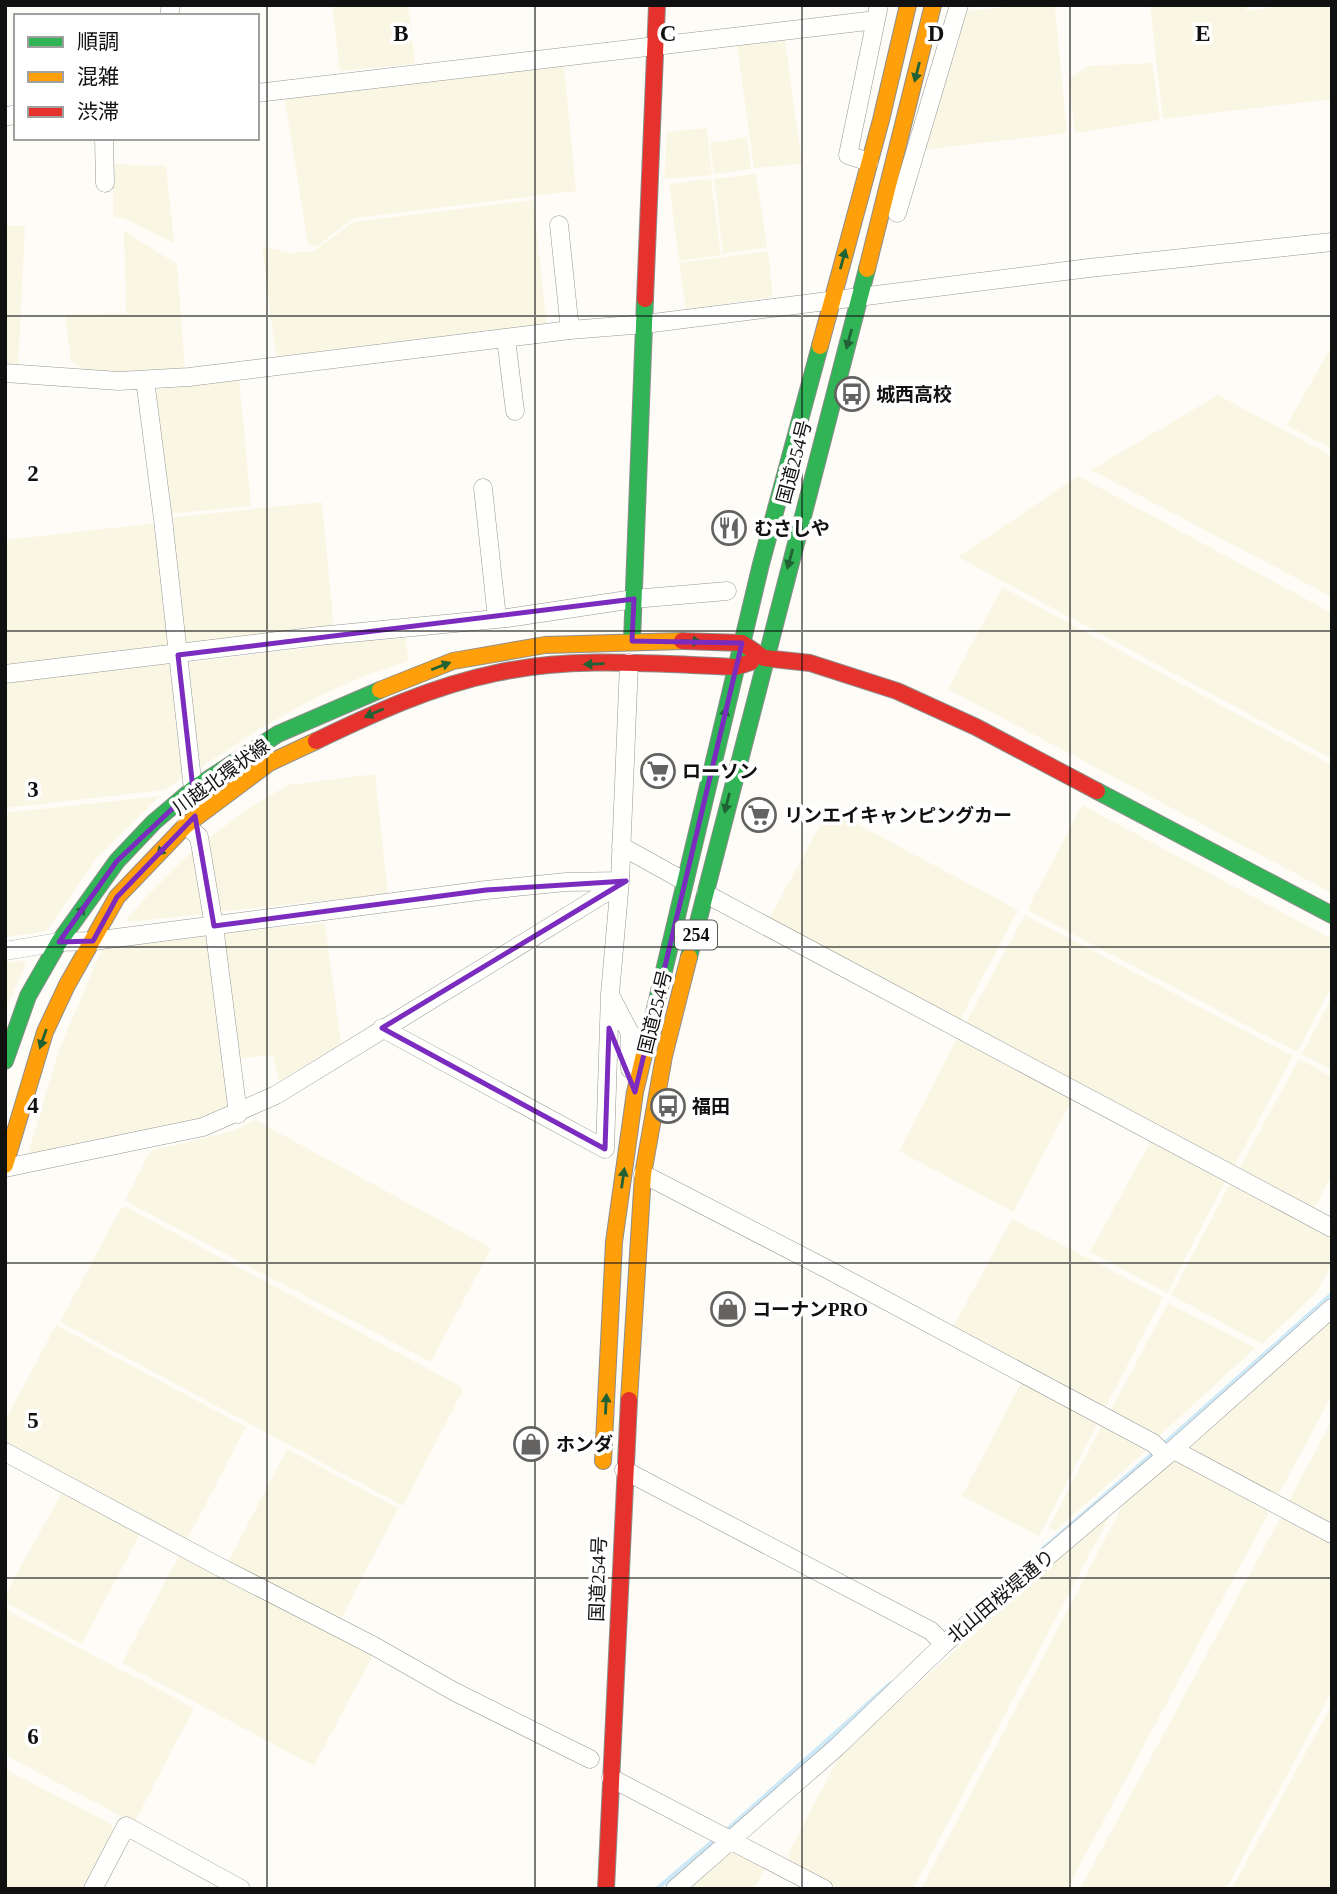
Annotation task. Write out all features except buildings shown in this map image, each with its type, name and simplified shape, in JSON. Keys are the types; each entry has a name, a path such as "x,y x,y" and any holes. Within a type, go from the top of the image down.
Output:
{"main road":[{"path":"632,641 657,5"},
{"name":"国道254号","path":"603,1470 614,1242 635,1092 742,643 908,5"},
{"name":"国道254号","path":"606,1889 624,1470 643,1174 664,1056 764,658 867,295 933,5"},
{"name":"川越北環状線","path":"5,1061 28,996 59,942 117,861 154,822 193,789 278,734 353,699 453,661 545,645 663,640 742,643"},
{"path":"742,643 764,658 810,663 897,691 976,727 1332,915"},
{"name":"川越北環状線","path":"5,1167 45,1032 67,985 117,897 186,825 269,763 394,704 495,673 542,666 629,663 736,667 764,658"}],"street":[{"path":"867,295 964,6"},
{"path":"259,93 656,47 877,13 848,155 869,162"},
{"path":"104,140 105,183"},
{"path":"559,225 570,330"},
{"path":"5,373 119,381 202,376 570,330 645,324 832,299 1332,242"},
{"path":"506,339 515,411"},
{"path":"145,380 193,789"},
{"path":"483,488 497,618"},
{"path":"5,674 319,636 497,618 634,598 727,591"},
{"path":"382,1028 605,1149 610,994 620,881 629,663"},
{"path":"186,825 199,837 214,926 238,1114"},
{"path":"621,846 684,881"},
{"path":"5,951 59,942 93,941 486,890 566,882 620,881"},
{"path":"5,1167 203,1127 238,1114 276,1095 605,893 620,881"},
{"path":"706,894 1332,1228"},
{"path":"610,994 629,1032 630,1080 635,1092"},
{"path":"643,1174 827,1269 1170,1453 1332,1534"},
{"name":"北山田桜堤通り","path":"675,1889 837,1747 944,1644 1170,1453 1332,1308"},
{"path":"5,1452 374,1646 455,1692 590,1759"},
{"path":"624,1470 931,1631 944,1644"},
{"path":"611,1778 733,1839 824,1889"},
{"path":"93,1889 126,1826 241,1889"}],"highlighted area":[{"path":"634,599 632,641 742,643 635,1092 609,1028 605,1149 382,1028 626,881 486,890 214,926 195,816 117,897 93,941 59,942 117,861 193,789 178,655"}],"shaded area":[{"path":"332,5 408,5 415,64 340,71"},
{"path":"1053,5 1055,9 1067,133 920,150 963,15 969,11"},
{"path":"1150,5 1246,5 1247,11 1285,5 1332,5 1332,99 1163,119"},
{"path":"785,41 802,164 754,168 737,45"},
{"path":"1152,63 1160,120 1075,133 1069,79 1088,66"},
{"path":"564,66 576,191 354,218 316,247 308,245 285,100 290,95"},
{"path":"707,128 712,175 664,179 667,132"},
{"path":"747,137 751,169 714,174 710,143"},
{"path":"108,164 166,166 174,243 130,221 113,216 113,183"},
{"path":"756,174 767,247 723,254 714,179"},
{"path":"711,179 721,255 679,261 669,184"},
{"path":"533,200 547,327 276,357 262,246 291,253 314,251 353,222"},
{"path":"5,226 25,226 18,367 5,366"},
{"path":"124,231 177,264 185,370 138,373 86,371 71,361 65,315 126,313"},
{"path":"768,251 773,297 686,309 679,263"},
{"path":"1332,345 1332,449 1287,425"},
{"path":"239,378 251,506 167,514 154,390"},
{"path":"1218,395 1332,456 1332,597 1091,470"},
{"path":"1078,476 1332,613 1332,759 958,557"},
{"path":"322,502 334,629 184,646 168,518"},
{"path":"157,523 171,643 163,648 5,669 5,540"},
{"path":"1002,587 1332,765 1332,893 948,689"},
{"path":"405,636 409,661 364,676 317,697 261,728 197,770 185,663"},
{"path":"171,663 187,775 164,790 5,808 5,682"},
{"path":"375,774 388,894 217,912 207,840 244,811 288,785"},
{"path":"160,796 96,859 46,932 5,937 5,813"},
{"path":"1082,805 1332,939 1332,986 1297,1052 1027,910"},
{"path":"829,809 1018,910 958,1024 767,922"},
{"path":"195,848 204,914 128,922 127,919 146,897"},
{"path":"1025,915 1293,1056 1233,1168 964,1026"},
{"path":"325,923 341,1044 279,1081 273,1055 237,1059 223,937 225,933"},
{"path":"208,936 231,1108 199,1119 28,1154 59,1050 102,949"},
{"path":"22,960 26,965 5,1010 5,964"},
{"path":"1332,997 1332,1070 1302,1054"},
{"path":"957,1038 1073,1098 1013,1212 899,1151"},
{"path":"1299,1059 1332,1077 1332,1175 1312,1212 1238,1171"},
{"path":"255,1120 491,1248 431,1362 125,1201 150,1151 233,1131"},
{"path":"1153,1137 1227,1178 1167,1293 1090,1252"},
{"path":"1231,1182 1332,1235 1332,1263 1317,1292 1262,1344 1171,1295"},
{"path":"126,1207 460,1386 463,1390 403,1506 60,1322 121,1208"},
{"path":"1012,1219 1163,1297 1104,1410 952,1329"},
{"path":"1168,1303 1255,1348 1159,1436 1110,1412"},
{"path":"1332,1318 1332,1395 1280,1492 1273,1494 1189,1451 1189,1445"},
{"path":"56,1325 246,1427 187,1540 5,1443 5,1421"},
{"path":"1021,1383 1098,1423 1039,1536 962,1496"},
{"path":"1332,1420 1332,1526 1292,1506 1290,1499"},
{"path":"1102,1425 1148,1449 1055,1531 1049,1527"},
{"path":"287,1449 398,1508 340,1621 228,1562"},
{"path":"1171,1460 1180,1461 1265,1505 1268,1514 1067,1889 921,1889 1126,1499"},
{"path":"64,1489 142,1530 82,1644 5,1602 5,1595"},
{"path":"1112,1512 913,1889 840,1889 790,1863 788,1854 842,1751"},
{"path":"1287,1517 1332,1541 1332,1691 1226,1889 1080,1889 1279,1520"},
{"path":"181,1552 374,1653 314,1766 122,1663"},
{"path":"5,1609 194,1708 134,1823 5,1755"},
{"path":"1332,1704 1332,1889 1232,1889"},
{"path":"5,1769 111,1824 113,1830 82,1889 5,1889"},
{"path":"734,1846 765,1868 754,1889 687,1889"}],"waterway":[{"path":"1163,1445 1332,1294"},
{"path":"1028,1562 1156,1451"},
{"path":"725,1832 890,1684"},
{"path":"657,1889 718,1837"}],"traffic: fast":[{"path":"689,957 867,269"},
{"path":"632,641 645,299"},
{"path":"648,1038 761,564 820,346"},
{"path":"5,1061 28,996 59,942 117,861 154,822 193,789 278,734 380,690"},
{"path":"1097,791 1332,915"}],"traffic: slow":[{"path":"820,346 881,120 908,5"},
{"path":"867,269 933,5"},
{"path":"380,690 453,661 545,645 682,641"},
{"path":"5,1165 45,1032 67,985 117,897 186,825 269,763 316,741"},
{"path":"629,1400 643,1174 664,1056 689,957"},
{"path":"603,1461 614,1242 635,1092 648,1038"}],"traffic: jam":[{"path":"645,299 657,5"},
{"path":"682,641 742,643 764,658 810,663 897,691 976,727 1097,791"},
{"path":"316,741 427,693 496,673 555,664 646,663 736,667 751,662"},
{"path":"606,1889 629,1400"}],"place":[{"name":"城西高校","path":"852,394"},
{"name":"むさしや","path":"729,528"},
{"name":"ローソン","path":"658,771"},
{"name":"リンエイキャンピングカー","path":"759,815"},
{"name":"福田","path":"668,1106"},
{"name":"コーナンPRO","path":"728,1309"},
{"name":"ホンダ","path":"531,1444"}]}
